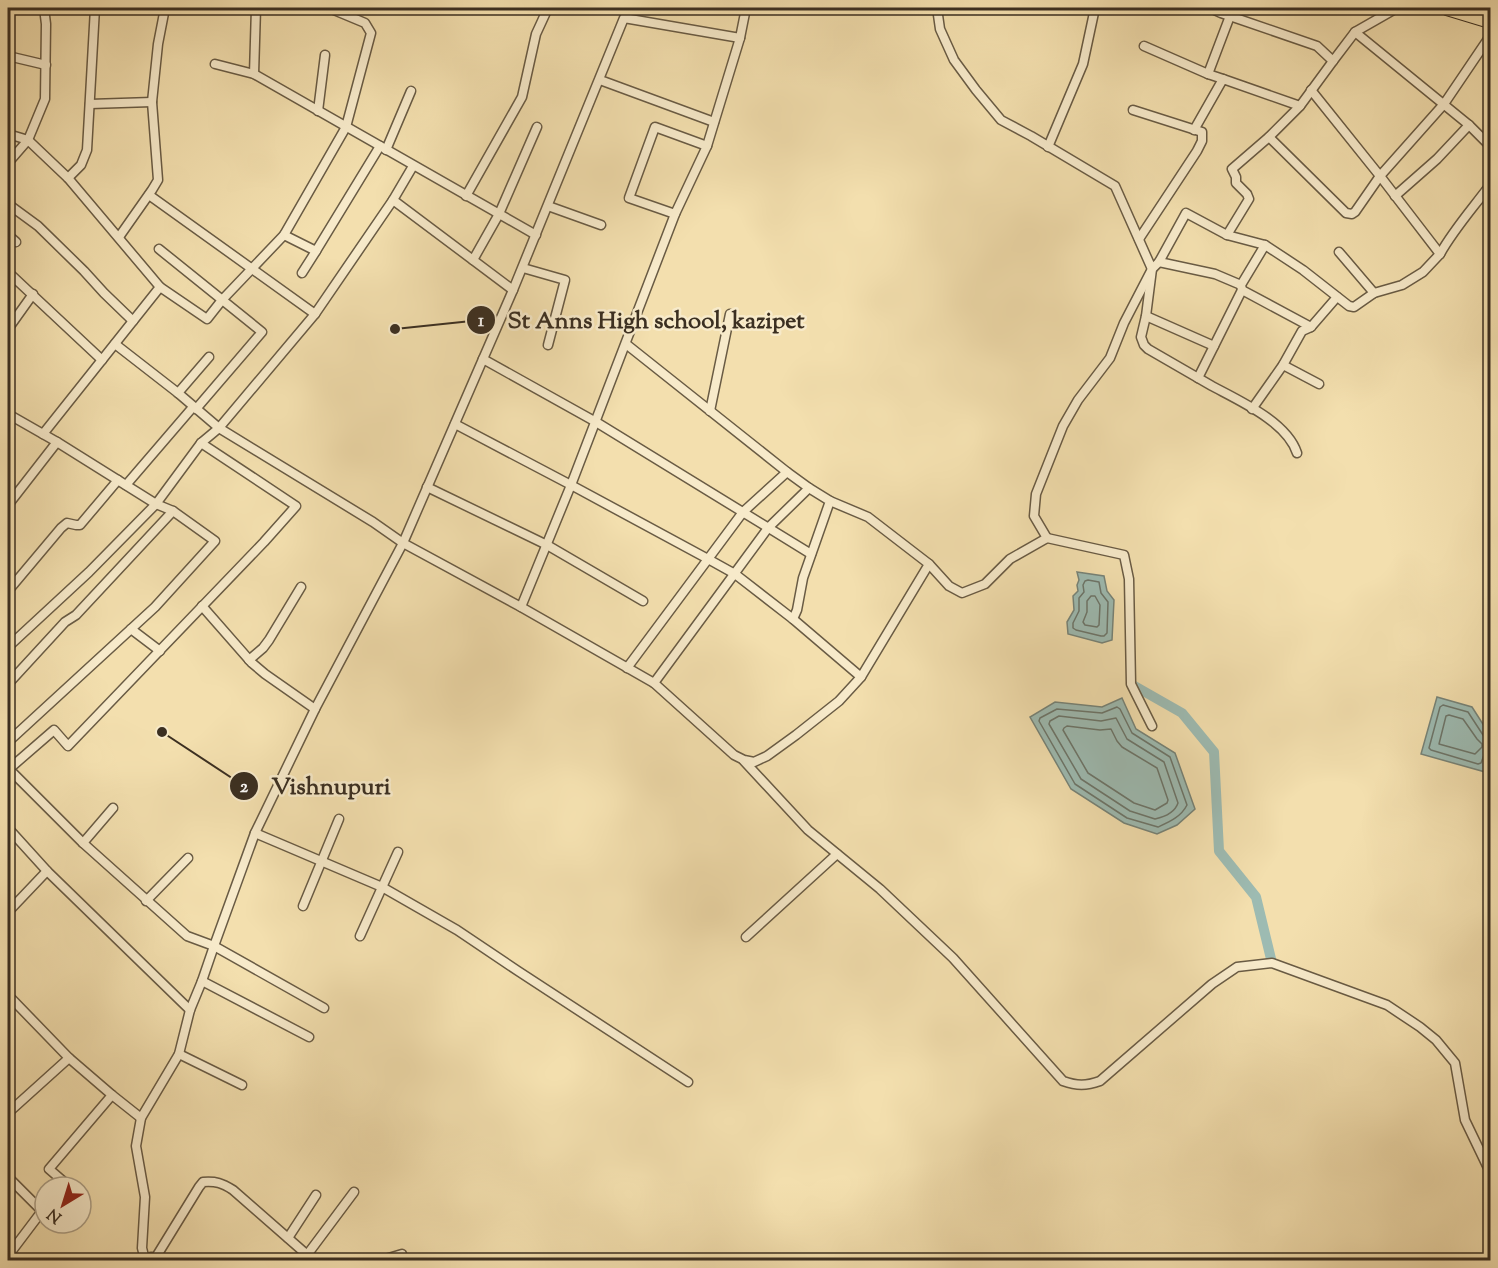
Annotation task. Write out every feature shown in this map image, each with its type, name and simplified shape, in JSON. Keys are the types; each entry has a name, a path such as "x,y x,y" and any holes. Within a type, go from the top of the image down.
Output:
{"main road":[{"path":"1447,8 1491,21"}],"street":[{"path":"8,163 28,140 45,99 46,24 44,8"},
{"path":"68,178 81,165 87,150 96,8"},
{"path":"119,237 158,180 152,102 158,44 165,8"},
{"path":"254,74 256,8"},
{"path":"8,134 28,140 68,178 160,287 207,320 222,300 284,235 346,127 371,33 365,23 329,8"},
{"path":"466,196 522,97 536,34 548,8"},
{"path":"521,606 596,422 675,214 706,146 740,38 746,8"},
{"path":"937,8 940,29 954,60 1001,120 1115,186 1139,239 1156,266 1141,337 1144,345 1275,424 1289,437 1298,453"},
{"path":"1048,147 1083,64 1095,8"},
{"path":"1210,8 1222,10 1230,16 1317,46 1333,61"},
{"path":"1227,236 1249,199 1236,183 1232,169 1300,106 1355,32 1396,8"},
{"path":"1208,74 1230,16"},
{"path":"174,1260 156,1257 144,1259 142,1248 145,1197 136,1146 141,1118 178,1054 190,1010 255,833 315,709 403,543 523,268 624,18 740,38"},
{"path":"1355,32 1444,104 1491,146"},
{"path":"1269,137 1346,213 1352,214 1380,176 1444,104 1491,36"},
{"path":"1144,46 1208,74 1300,106"},
{"path":"318,111 325,55"},
{"path":"8,56 46,65"},
{"path":"215,64 254,74 536,235"},
{"path":"1194,130 1223,79"},
{"path":"600,80 714,122"},
{"path":"1311,90 1440,254"},
{"path":"302,273 383,148 411,91"},
{"path":"90,104 152,102"},
{"path":"1133,110 1202,132 1202,141 1197,151 1139,239"},
{"path":"1395,196 1437,159 1469,125"},
{"path":"473,260 500,214 537,127"},
{"path":"675,214 628,198 655,127 706,146"},
{"path":"8,647 89,572 156,504 201,443 219,428 315,314 393,200 412,166"},
{"path":"1047,538 1034,516 1036,494 1063,426 1078,400 1110,358 1124,323 1186,213 1227,236 1265,245 1304,270 1349,306 1354,307 1374,293 1402,285 1423,272 1440,254 1459,224 1491,185"},
{"path":"149,195 315,314"},
{"path":"393,200 513,290"},
{"path":"8,204 38,226 133,321"},
{"path":"548,206 601,225"},
{"path":"8,235 16,242"},
{"path":"284,235 316,250"},
{"path":"1198,378 1241,287 1265,245"},
{"path":"8,591 61,528 67,523 80,525 195,408 262,332 159,249"},
{"path":"1340,252 1374,293"},
{"path":"1156,266 1215,274 1311,327"},
{"path":"523,268 565,280 548,345"},
{"path":"8,272 102,360"},
{"path":"43,434 160,287"},
{"path":"8,329 33,294"},
{"path":"1252,409 1283,365 1302,331 1311,327 1337,297"},
{"path":"710,411 730,314"},
{"path":"1146,316 1214,346"},
{"path":"115,344 219,428 373,522 403,543 521,606 654,683 734,755 744,760 754,762 796,735 839,700 861,677 929,564"},
{"path":"626,344 787,472 830,501 868,517 929,564 949,586 962,593 985,584 1011,559 1047,538 1124,555 1129,579 1131,684 1152,726"},
{"path":"178,393 209,357"},
{"path":"483,359 596,422 811,554"},
{"path":"1283,365 1319,384"},
{"path":"8,742 155,607 215,541 173,511 156,504 43,434 9,418"},
{"path":"454,424 735,574 793,619 861,677"},
{"path":"8,505 57,442"},
{"path":"201,443 296,506 68,746 54,730 9,772 82,843 187,936 214,946 324,1008"},
{"path":"627,668 742,512 787,472"},
{"path":"427,487 547,545 643,600"},
{"path":"654,683 768,528 809,488"},
{"path":"793,619 797,610 802,578 830,501"},
{"path":"8,684 173,511"},
{"path":"249,660 269,640 301,587"},
{"path":"202,606 249,660 315,709"},
{"path":"130,629 160,651"},
{"path":"744,760 808,830 880,889 953,958 1063,1081 1075,1085 1088,1085 1100,1080 1212,984 1238,968 1272,963 1387,1005 1436,1040 1455,1063 1465,1120 1491,1172"},
{"path":"82,843 113,808"},
{"path":"303,906 339,819"},
{"path":"8,828 47,871 190,1010"},
{"path":"255,833 382,887 457,930 688,1082"},
{"path":"360,936 398,852"},
{"path":"746,937 837,854"},
{"path":"146,901 188,858"},
{"path":"8,912 47,871"},
{"path":"202,981 309,1037"},
{"path":"9,1001 69,1058 141,1118"},
{"path":"178,1054 242,1085"},
{"path":"8,1113 69,1058"},
{"path":"56,1175 49,1169 112,1095"},
{"path":"8,1177 33,1199"},
{"path":"156,1257 203,1182 223,1183 310,1258 354,1192"},
{"path":"288,1238 316,1195"},
{"path":"8,1256 33,1223"},
{"path":"382,1260 402,1254"}],"water":[{"path":"1077,572 1104,576 1107,591 1114,600 1112,640 1102,643 1068,634 1067,622 1074,610 1073,596 1078,591"},
{"path":"1437,697 1472,707 1488,732 1487,776 1485,772 1421,754"},
{"path":"1122,698 1136,729 1175,753 1195,809 1177,825 1157,834 1124,823 1071,789 1030,717 1055,702 1102,707"}],"waterway":[{"path":"1131,684 1182,713 1214,752 1219,851 1256,897 1272,963"}],"place":[{"name":"St Anns High school, kazipet","path":"395,329"},
{"name":"Vishnupuri","path":"162,732"}]}
